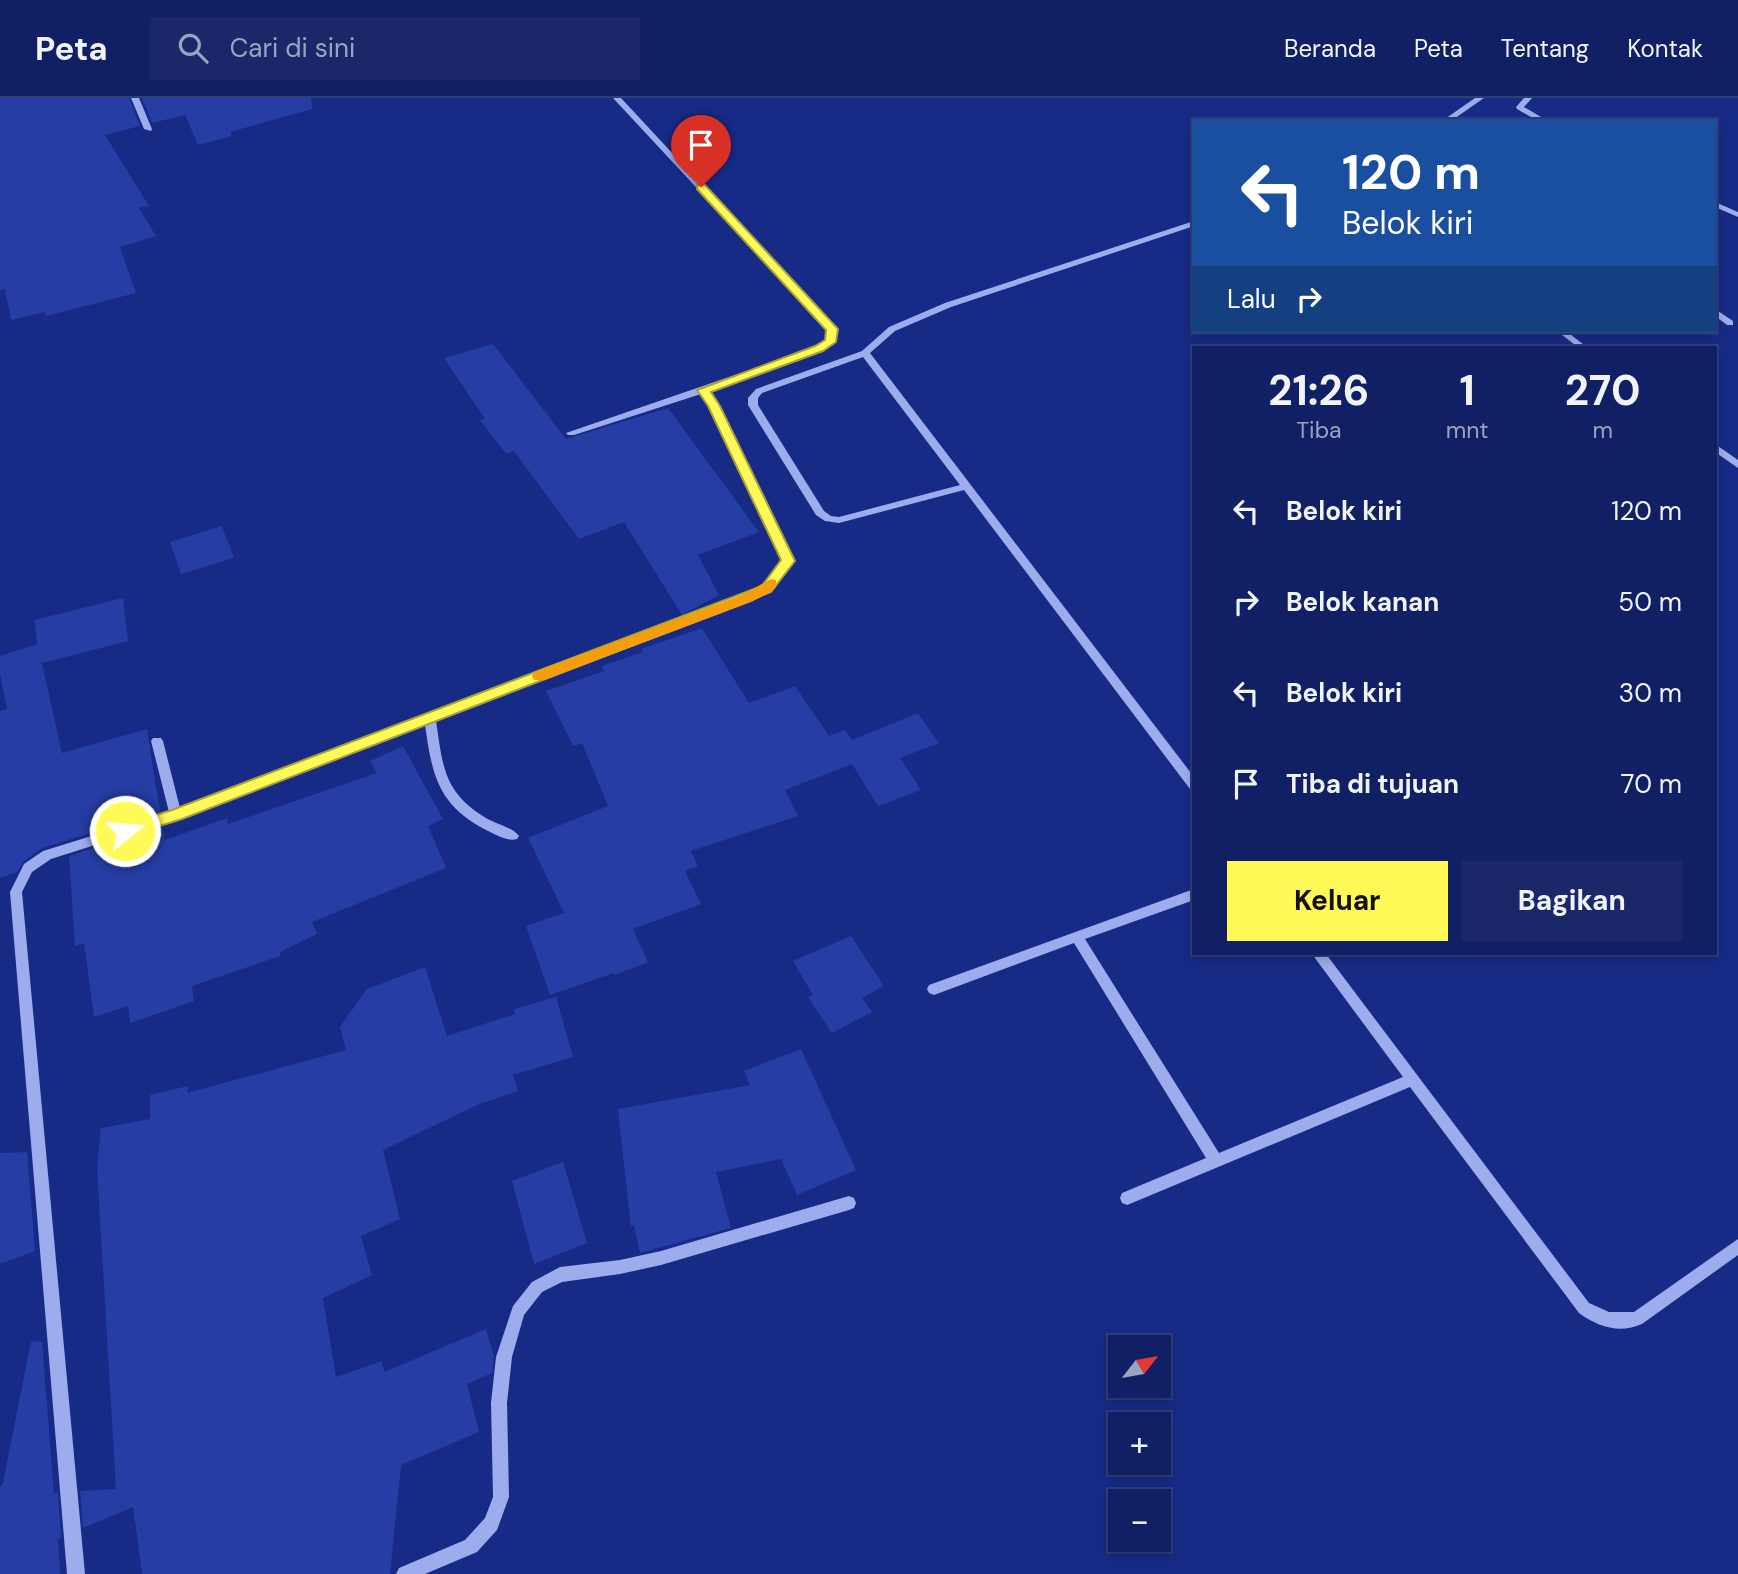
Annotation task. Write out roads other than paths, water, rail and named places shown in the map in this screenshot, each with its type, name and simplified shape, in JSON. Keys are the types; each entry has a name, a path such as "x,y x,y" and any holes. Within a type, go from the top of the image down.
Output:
{"street":[{"path":"135,98 148,129"},
{"path":"570,433 704,390 819,349 831,342 832,329 617,98"},
{"path":"1528,98 1520,107 1541,119"},
{"path":"1717,205 1738,215"},
{"path":"967,486 839,520 829,519 820,513 753,405 753,398 759,391 864,353 892,329 948,305 1192,224"},
{"path":"1564,333 1581,346"},
{"path":"864,353 1192,783"},
{"path":"76,1574 16,892 28,868 47,855 176,815 766,589 788,561 704,390"},
{"path":"1717,448 1738,464"},
{"path":"430,717 441,780 468,814 485,826 513,836"},
{"path":"157,741 176,815"},
{"path":"934,989 1192,895"},
{"path":"1077,937 1216,1161"},
{"path":"1320,955 1584,1308 1601,1320 1623,1322 1637,1319 1738,1246"},
{"path":"1127,1198 1413,1079"},
{"path":"405,1574 471,1546 491,1524 501,1497 499,1403 504,1357 518,1311 537,1287 560,1275 661,1258 849,1203"}],"lane":[{"path":"1449,119 1480,98"},
{"path":"1717,313 1730,323"}]}
